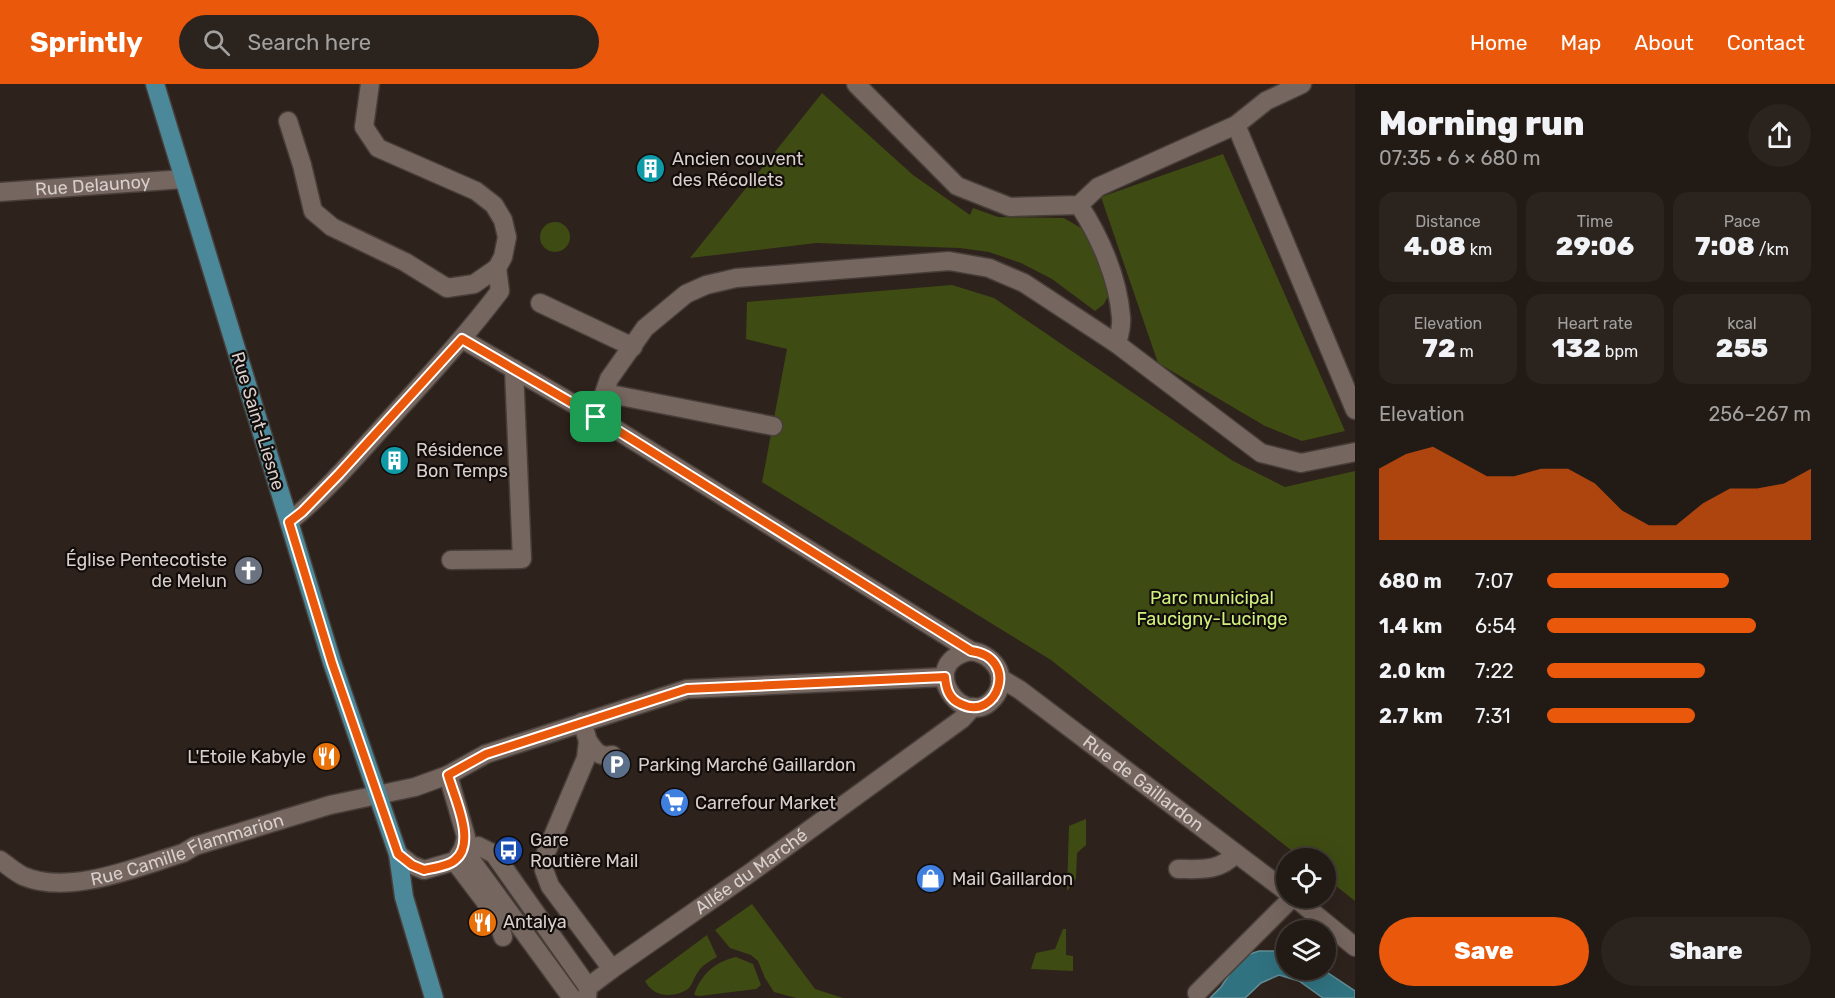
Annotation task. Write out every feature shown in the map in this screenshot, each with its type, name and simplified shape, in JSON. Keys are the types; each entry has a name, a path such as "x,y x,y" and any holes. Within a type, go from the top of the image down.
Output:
{"main road":[{"name":"Rue Saint-Liesne","path":"155,84 332,663 398,854 403,894 434,998"}],"street":[{"path":"288,121 313,211 332,227 405,262 447,288 474,284 497,268 503,258 507,237 503,220 494,206 476,191 378,148 364,127 370,84"},
{"path":"856,84 957,186 1010,207 1079,205 1098,187 1236,125 1266,101 1302,84"},
{"path":"1236,125 1355,410"},
{"name":"Rue Delaunoy","path":"0,192 184,179"},
{"path":"1079,205 1093,226 1113,277 1122,319 1117,344"},
{"path":"596,417 609,379 645,328 686,294 706,285 736,278 949,261 989,268 1024,283 1117,344 1261,453 1301,463 1355,452"},
{"path":"289,522 339,474 462,339 500,291 497,268"},
{"path":"540,303 633,347"},
{"path":"462,339 596,417 971,651 988,656 994,662 1000,678 996,695 990,701 974,707 964,706 949,694 945,677 950,662 956,656 971,651"},
{"path":"452,560 522,559 514,369"},
{"path":"605,393 773,426"},
{"path":"378,796 416,787 448,775 486,754 687,689 945,677"},
{"name":"Rue de Gaillardon","path":"1000,678 1020,690 1139,778 1276,884"},
{"name":"Allée du Marché","path":"587,993 612,969 963,719 974,707"},
{"path":"582,722 588,741 597,754 605,757 612,755"},
{"path":"588,741 586,759 545,855 544,870 549,886 612,969"},
{"path":"448,775 466,837 459,855"},
{"name":"Rue Camille Flammarion","path":"0,860 24,876 61,884 87,881 183,854 195,846 330,805 378,796"},
{"path":"403,894 424,870 478,846 494,854 587,993"},
{"path":"398,854 412,865 424,870"},
{"path":"1178,869 1212,869 1228,861 1235,854"},
{"path":"459,855 497,917 503,937"},
{"path":"459,855 572,998"},
{"path":"1197,993 1279,908"},
{"path":"1307,908 1352,944"}],"green space":[{"path":"822,93 913,175 970,215 973,208 998,217 1064,218 1081,228 1091,241 1110,292 1104,304 1095,311 1052,279 1021,263 989,252 960,248 816,243 690,258"},
{"path":"1223,154 1345,431 1302,441 1265,426 1158,363 1101,197"},
{"path":"555,222 566,226 570,237 566,248 555,252 544,248 540,237 544,226"},
{"name":"Parc municipal Faucigny-Lucinge","path":"952,285 994,298 1233,461 1285,487 1355,471 1355,901 1336,886 1336,848 1288,848 1051,660 762,482 787,349 746,339 747,302"},
{"path":"1086,819 1086,845 1077,853 1076,879 1067,891 1069,826"},
{"path":"752,904 815,989 843,998 796,998 774,992 758,961 751,955 730,948 715,930"},
{"path":"1063,929 1066,929 1066,955 1073,956 1073,971 1031,969 1036,953 1055,949"},
{"path":"707,935 717,957 702,967 688,989 677,994 665,995 649,987 645,981"},
{"path":"736,957 753,964 761,985 756,989 694,995 700,981 709,970 721,962"}],"water":[{"path":"1259,951 1276,951 1276,976 1261,983 1245,998 1210,998 1221,987 1241,957"},
{"path":"1336,978 1355,991 1355,998 1323,998 1296,980"}],"place":[{"name":"Ancien couvent des Récollets","path":"651,169"},
{"name":"Résidence Bon Temps","path":"395,460"},
{"name":"Église Pentecotiste de Melun","path":"248,570"},
{"name":"L'Etoile Kabyle","path":"327,757"},
{"name":"Parking Marché Gaillardon","path":"617,765"},
{"name":"Carrefour Market","path":"674,803"},
{"name":"Gare Routière Mail","path":"509,850"},
{"name":"Mail Gaillardon","path":"931,879"},
{"name":"Antalya","path":"482,922"}],"route":[{"path":"462,339 596,417 971,651 988,656 999,669 999,687 996,695 982,705 964,706 949,694 945,677 687,689 486,754 448,775 466,837 463,849 455,861 424,870 412,865 398,854 347,709 289,522 339,474 462,339"}]}
